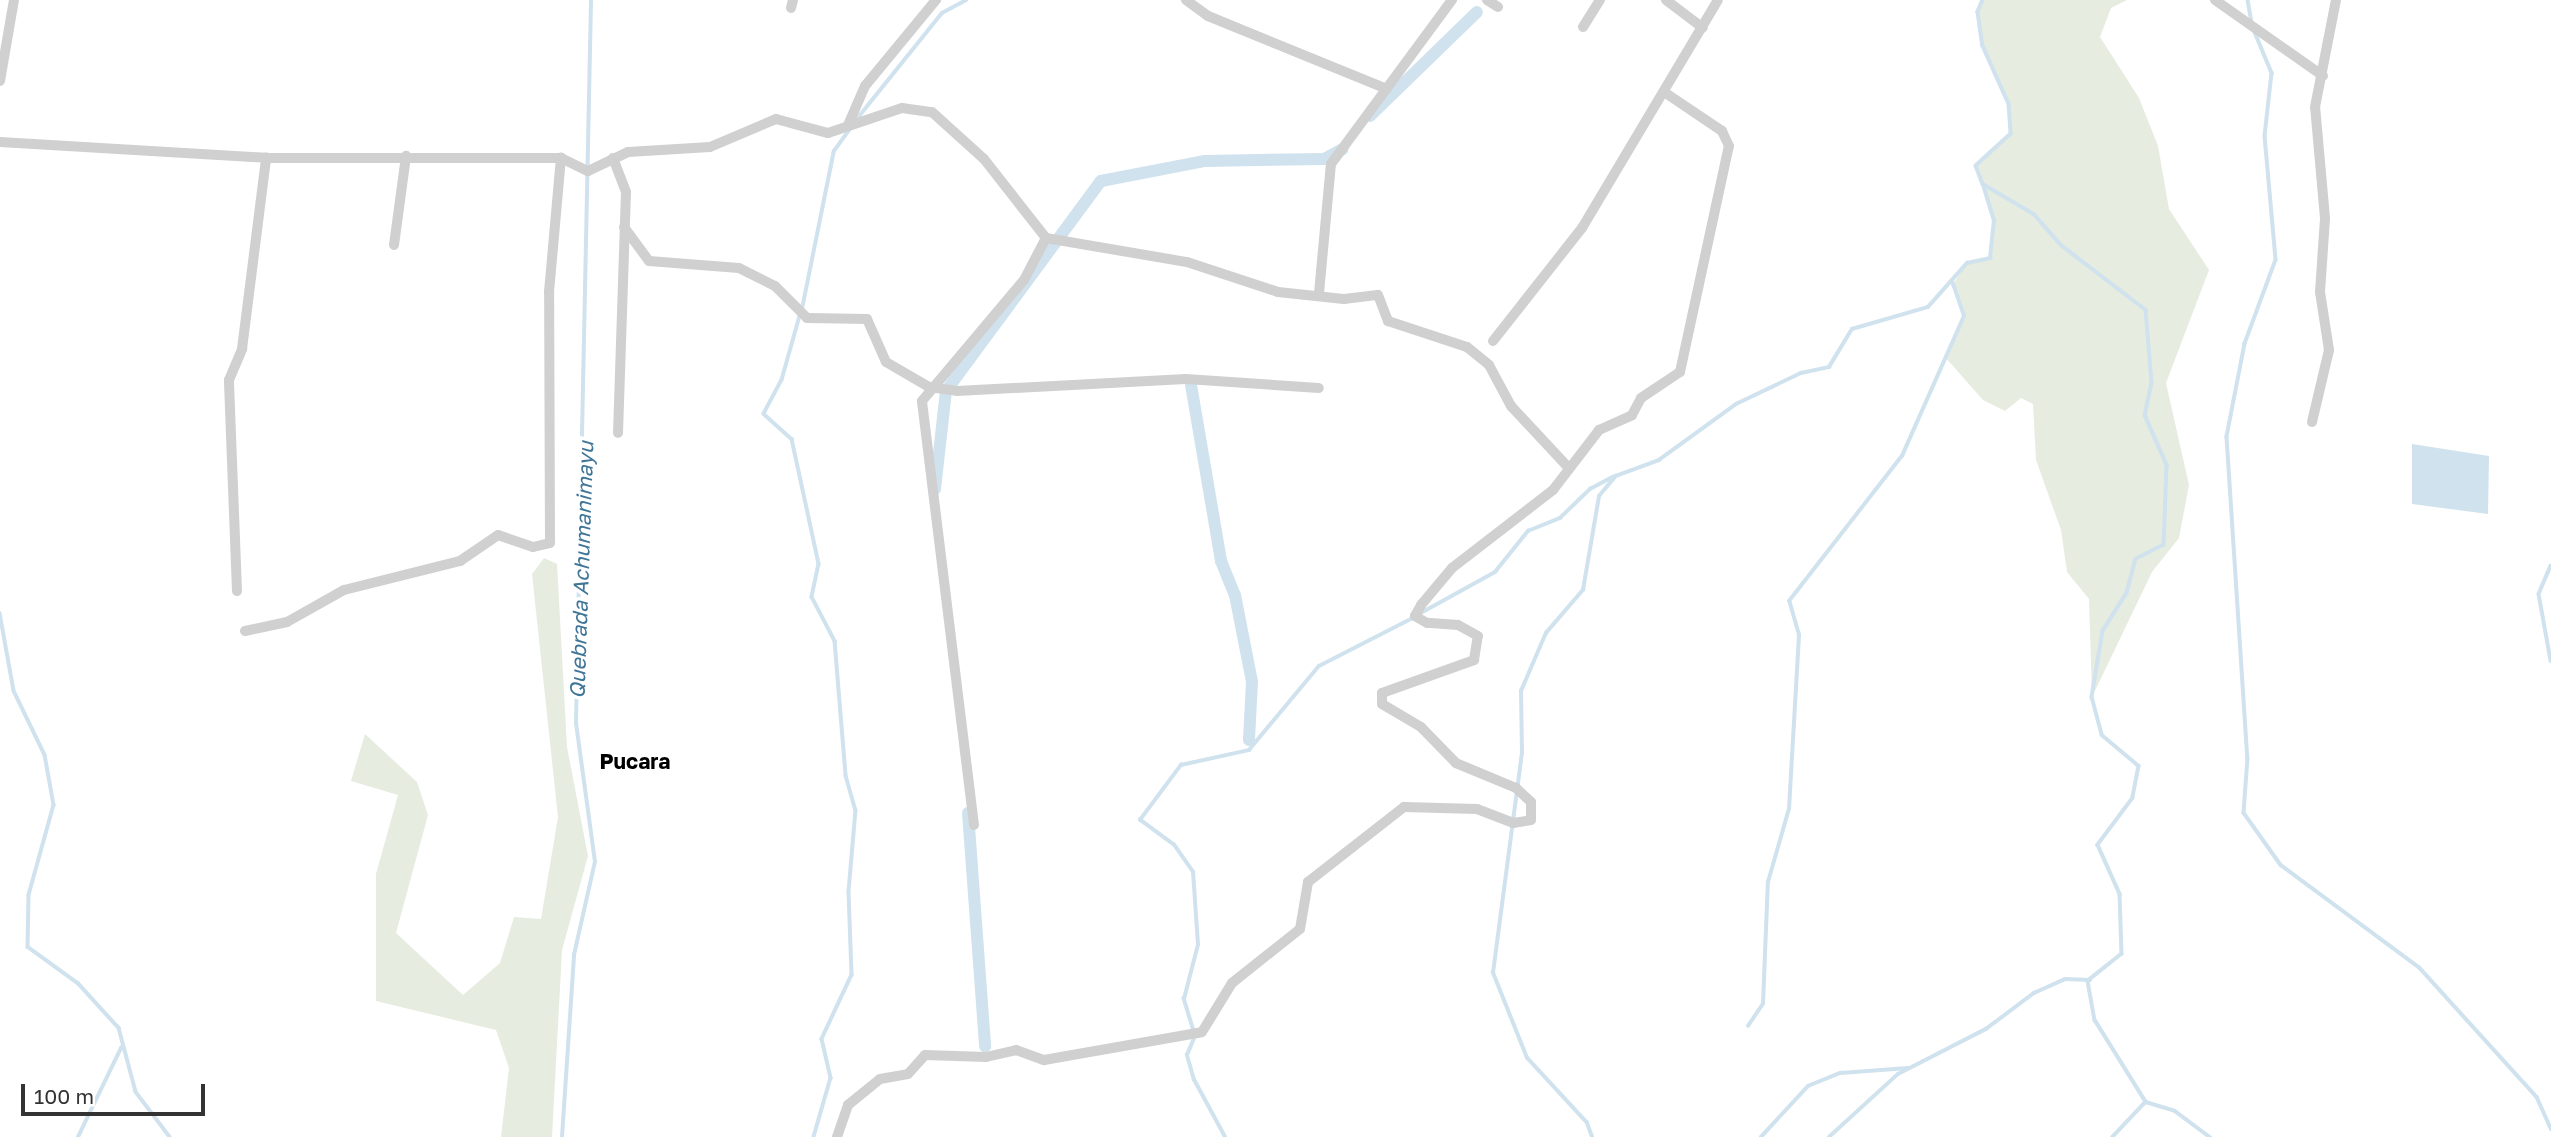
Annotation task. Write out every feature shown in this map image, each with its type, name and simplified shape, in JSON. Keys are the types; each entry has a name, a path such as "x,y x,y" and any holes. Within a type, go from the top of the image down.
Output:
{"street":[{"path":"0,81 15,0"},
{"path":"848,125 865,86 936,0"},
{"path":"1186,0 1208,16 1387,89"},
{"path":"1318,292 1331,164 1452,0"},
{"path":"1487,0 1498,7"},
{"path":"1583,27 1600,0"},
{"path":"1666,0 1703,28"},
{"path":"1493,341 1583,228 1667,94 1718,0"},
{"path":"2216,0 2323,76"},
{"path":"2312,422 2329,350 2314,125 2336,0"},
{"path":"837,1137 848,1105 880,1079 908,1074 925,1055 986,1057 1016,1051 1044,1060 1202,1032 1232,983 1300,929 1308,882 1404,807 1477,809 1513,823 1531,820 1531,802 1516,788 1456,763 1421,727 1382,704 1386,687 1474,660 1478,636 1458,625 1415,616 1452,568 1553,490 1566,465 1599,430 1632,415 1641,398 1680,372 1729,146 1722,131 1667,94"},
{"path":"0,142 266,159 406,156 561,158 589,172 613,158 710,147 776,119 828,133 902,108 932,113 1025,204 1046,237 1187,262 1278,292 1318,292 1344,299 1378,295 1388,321 1467,347 1489,365 1511,407 1566,465"},
{"path":"394,245 406,156"},
{"path":"245,631 287,622 344,590 460,561 498,535 533,547 550,543 549,292 561,158"},
{"path":"613,158 626,192 618,433"},
{"path":"237,591 229,380 242,349 266,159"},
{"path":"624,226 649,261 739,268 775,286 807,318 867,319 886,362 929,387 957,391 1186,379 1319,388"},
{"path":"974,825 922,401 929,387 1024,280 1046,237"}],"shaded area":[{"path":"1983,0 2127,0 2111,8 2100,37 2139,98 2158,146 2169,209 2209,270 2166,383 2189,485 2179,538 2152,572 2092,697 2089,599 2067,572 2061,530 2036,460 2033,404 2021,398 2005,411 1983,400 1945,357 1964,316 1953,284 1967,263 1990,258 1994,221 1976,166 2011,134 2009,104 1983,46 1978,12"},
{"path":"544,558 557,564 567,747 588,856 562,950 552,1137 501,1137 509,1068 496,1030 376,1001 376,874 398,795 351,781 365,734 417,782 428,815 396,933 463,995 500,963 514,917 541,919 558,817 532,574"}],"water":[{"path":"2412,444 2489,456 2488,514 2412,504"}],"waterway":[{"name":"Quebrada Achumanimayu","path":"562,1137 574,955 595,862 576,723 591,0"},
{"path":"856,120 942,13 966,0"},
{"path":"1983,0 1978,12 1983,46 2009,104 2011,134 1976,166 1983,184 2034,214 2061,245 2146,310 2152,383 2145,415 2167,465 2164,545 2136,559 2127,593 2103,631 2092,697 2102,735 2139,766 2133,798 2098,845 2120,894 2122,954 2088,981 2095,1020 2146,1102 2113,1137"},
{"path":"2248,0 2252,22"},
{"path":"1370,116 1477,12"},
{"path":"2254,30 2272,73 2265,136 2276,260 2245,344 2227,437 2248,758 2244,813 2281,865 2419,967 2537,1097 2551,1129"},
{"path":"802,309 834,151 850,129"},
{"path":"935,489 946,391 1101,181 1205,161 1324,159 1343,149"},
{"path":"1592,1137 1587,1123 1527,1058 1493,973 1522,754 1521,691 1546,633 1583,590 1599,496 1616,476 1659,460 1736,404 1801,373 1829,367 1852,329 1928,307 1967,263 1990,258 1994,221 1983,185"},
{"path":"1748,1026 1763,1004 1768,882 1789,809 1799,635 1789,601 1902,456 1964,316 1953,284"},
{"path":"800,316 782,380 764,414 792,439 819,564 812,597 835,641 846,776 856,810 849,892 852,975 822,1039 831,1078 814,1137"},
{"path":"1191,385 1221,561 1235,595 1252,682 1249,740"},
{"path":"1419,614 1495,572 1528,531 1560,518 1590,489 1613,477"},
{"path":"2551,566 2539,594 2551,661"},
{"path":"0,613 14,691 45,755 54,805 29,895 28,947 78,983 119,1028 136,1092 170,1137"},
{"path":"1225,1137 1194,1080 1187,1055 1195,1036 1184,999 1198,945 1193,872 1174,845 1140,820 1181,765 1249,750 1319,666 1413,618"},
{"path":"968,813 985,1046"},
{"path":"1829,1137 1898,1074 1986,1029 2034,993 2065,979 2090,980"},
{"path":"78,1137 121,1048"},
{"path":"1761,1137 1808,1086 1841,1073 1908,1068"},
{"path":"2146,1102 2175,1111 2210,1137"}],"district":[{"name":"Pucara","path":"635,761"}]}
